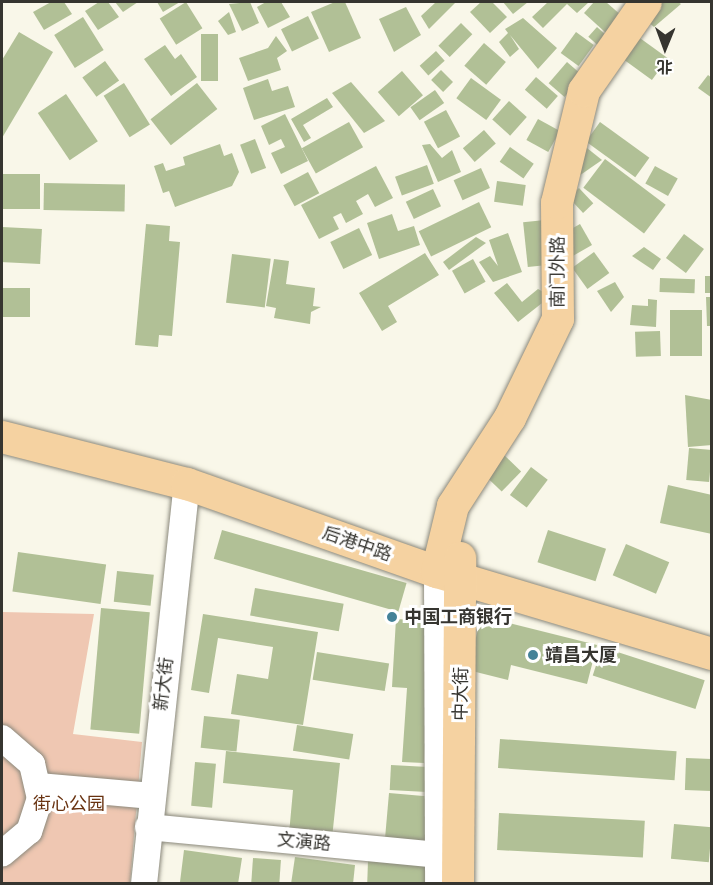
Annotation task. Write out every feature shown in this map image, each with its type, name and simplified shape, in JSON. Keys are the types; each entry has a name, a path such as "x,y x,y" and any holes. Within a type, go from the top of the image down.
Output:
{"main road":[{"name":"南门外路","path":"449,575 453,506 514,410 558,319 557,203 584,91 636,4"},
{"name":"后港中路","path":"2,437 187,484 449,575 711,654"},
{"name":"中大街","path":"449,575 452,865"}],"street":[{"name":"新大街","path":"144,884 151,796 187,484"},
{"path":"2,738 24,754 40,786 35,821 21,841 2,854"},
{"path":"40,786 151,796"},
{"name":"文演路","path":"148,827 452,865"},
{"name":"中大街","path":"438,884 452,865"}],"green space":[{"name":"街心公园","path":"2,612 94,614 73,734 142,742 130,883 2,884"}],"building":[{"path":"51,2 64,2 72,14 44,30 33,12"},
{"path":"99,2 108,2 119,17 98,30 85,11"},
{"path":"115,2 138,2 123,12"},
{"path":"157,2 180,2 163,12"},
{"path":"186,2 202,28 176,45 160,18"},
{"path":"250,2 259,23 242,31 229,4"},
{"path":"266,2 281,2 290,17 268,28 257,7"},
{"path":"335,2 345,2 361,38 329,52 311,12"},
{"path":"436,2 455,3 429,29 421,16"},
{"path":"481,2 492,2 507,17 490,33 470,12"},
{"path":"503,2 528,2 513,14"},
{"path":"548,2 589,2 577,13 567,4 543,28 532,17"},
{"path":"594,2 606,2 622,16 606,33 584,13"},
{"path":"651,2 681,4 654,27 640,15"},
{"path":"406,7 421,35 394,52 379,19"},
{"path":"229,12 236,32 228,35 218,21"},
{"path":"308,16 319,38 292,52 281,29"},
{"path":"83,17 104,50 75,68 54,35"},
{"path":"523,18 557,48 538,69 510,35 519,49 510,57 499,42 508,33 505,29"},
{"path":"461,23 472,34 450,57 438,46"},
{"path":"597,27 608,37 599,47 588,37"},
{"path":"19,32 53,52 2,138 2,60"},
{"path":"576,32 594,45 579,66 561,53"},
{"path":"633,33 668,58 652,80 617,55"},
{"path":"201,34 218,34 218,81 201,81"},
{"path":"276,36 287,51 277,58 281,70 248,81 239,58 268,48"},
{"path":"484,43 506,62 486,85 464,66"},
{"path":"165,45 175,59 181,54 197,77 171,96 144,59"},
{"path":"436,51 445,61 428,75 420,66"},
{"path":"105,61 119,80 96,97 82,77"},
{"path":"567,62 583,76 564,97 549,83"},
{"path":"441,70 453,82 443,92 431,80"},
{"path":"402,71 423,95 399,116 378,92"},
{"path":"708,75 712,78 712,98 698,88"},
{"path":"536,77 558,96 547,109 525,90"},
{"path":"471,78 501,100 486,120 456,98"},
{"path":"268,79 272,91 288,86 295,107 254,120 243,88"},
{"path":"351,82 385,121 364,133 332,93"},
{"path":"124,83 150,125 130,137 104,96"},
{"path":"197,83 217,109 171,145 151,119"},
{"path":"435,90 444,103 420,120 410,107"},
{"path":"66,94 98,141 70,160 38,113"},
{"path":"327,98 333,107 303,125 311,138 304,142 291,119"},
{"path":"509,101 527,117 510,136 492,120"},
{"path":"446,110 460,136 438,148 424,122"},
{"path":"285,114 308,161 281,174 271,153 285,147 281,139 269,145 261,126"},
{"path":"538,119 560,131 548,152 526,140"},
{"path":"349,122 363,147 316,174 302,148"},
{"path":"600,122 649,158 635,177 586,141"},
{"path":"484,130 496,144 475,162 463,148"},
{"path":"255,139 266,168 251,174 240,145"},
{"path":"220,144 224,156 232,153 239,172 232,186 175,207 169,191 163,193 154,166 163,163 166,171 185,165 183,157"},
{"path":"430,144 442,158 452,150 461,172 438,182 422,145"},
{"path":"510,147 534,164 523,178 500,162"},
{"path":"587,148 602,160 576,178 571,166"},
{"path":"605,159 666,205 644,233 583,188"},
{"path":"427,165 434,184 402,195 395,177"},
{"path":"376,166 393,198 375,207 368,194 356,201 363,214 346,223 341,213 333,217 339,229 319,239 301,205"},
{"path":"655,166 678,179 668,196 645,183"},
{"path":"481,168 490,188 463,200 454,180"},
{"path":"308,172 319,193 295,206 283,185"},
{"path":"2,174 40,174 40,209 2,209"},
{"path":"497,181 526,185 523,206 494,202"},
{"path":"44,183 125,184 125,211 44,210"},
{"path":"579,188 593,203 583,213 569,198"},
{"path":"433,189 441,206 414,219 406,202"},
{"path":"479,202 491,227 431,257 419,231"},
{"path":"392,214 398,231 414,226 420,245 379,259 367,223"},
{"path":"545,220 550,265 528,267 523,222"},
{"path":"146,224 170,226 169,241 180,242 172,336 159,335 158,347 135,345"},
{"path":"580,224 592,245 571,257 564,233"},
{"path":"2,227 42,229 40,264 2,262"},
{"path":"359,228 372,255 343,269 330,242"},
{"path":"508,233 522,272 493,282 479,262 490,256 498,266 489,240"},
{"path":"684,234 704,249 686,273 666,258"},
{"path":"476,237 486,243 449,270 443,262"},
{"path":"644,247 661,259 653,270 632,256"},
{"path":"594,252 609,273 587,289 572,268"},
{"path":"425,253 439,275 388,306 397,322 382,331 359,293"},
{"path":"232,254 271,259 265,307 226,303"},
{"path":"274,259 289,261 286,284 315,288 313,306 321,307 311,312 310,324 274,318 276,308 266,306"},
{"path":"473,259 486,282 465,293 452,271"},
{"path":"705,276 712,276 712,293 705,293"},
{"path":"660,278 695,279 694,293 660,292"},
{"path":"615,282 624,297 611,312 597,291"},
{"path":"507,283 522,302 538,289 551,296 518,322 494,293"},
{"path":"2,288 30,288 30,317 2,317"},
{"path":"706,297 712,297 712,326 707,326"},
{"path":"648,299 657,300 656,327 630,325 632,305 648,306"},
{"path":"670,310 702,310 702,356 670,356"},
{"path":"660,331 661,356 636,357 635,332"},
{"path":"685,395 712,400 712,445 688,447"},
{"path":"689,448 712,450 709,482 686,480"},
{"path":"501,452 521,471 502,492 482,472"},
{"path":"531,467 548,480 527,508 510,495"},
{"path":"668,485 712,495 712,534 660,523"},
{"path":"222,530 407,583 398,612 214,559"},
{"path":"548,530 606,549 596,581 537,562"},
{"path":"626,544 669,562 656,594 613,575"},
{"path":"18,552 106,564 101,604 12,592"},
{"path":"117,571 154,575 151,606 114,602"},
{"path":"255,588 344,604 339,631 250,616"},
{"path":"101,608 150,612 139,734 90,730"},
{"path":"203,614 318,632 303,725 231,714 237,674 268,679 273,647 218,638 209,693 191,690"},
{"path":"396,619 432,621 424,763 402,762 407,688 392,687"},
{"name":"靖昌大厦","path":"497,620 597,645 587,684 511,665 508,680 468,670 480,621"},
{"path":"602,647 705,680 695,709 593,676"},
{"path":"317,652 389,663 385,691 313,680"},
{"path":"204,716 240,720 236,752 201,748"},
{"path":"297,725 353,734 349,760 293,751"},
{"path":"500,739 677,751 675,780 498,768"},
{"path":"226,751 340,763 332,838 289,834 293,790 223,783"},
{"path":"686,758 712,759 711,791 685,790"},
{"path":"195,762 216,764 212,808 191,806"},
{"path":"391,765 428,767 427,792 390,790"},
{"path":"389,793 432,797 427,848 385,844"},
{"path":"499,813 645,821 643,858 497,850"},
{"path":"674,824 712,827 709,862 671,859"},
{"path":"184,850 242,858 238,884 180,882"},
{"path":"295,857 355,865 353,884 291,884"},
{"path":"253,858 281,860 279,884 251,884"},
{"path":"368,861 433,863 432,884 367,884"}],"place":[{"name":"中国工商银行","path":"392,617"},
{"name":"靖昌大厦","path":"533,655"}]}
